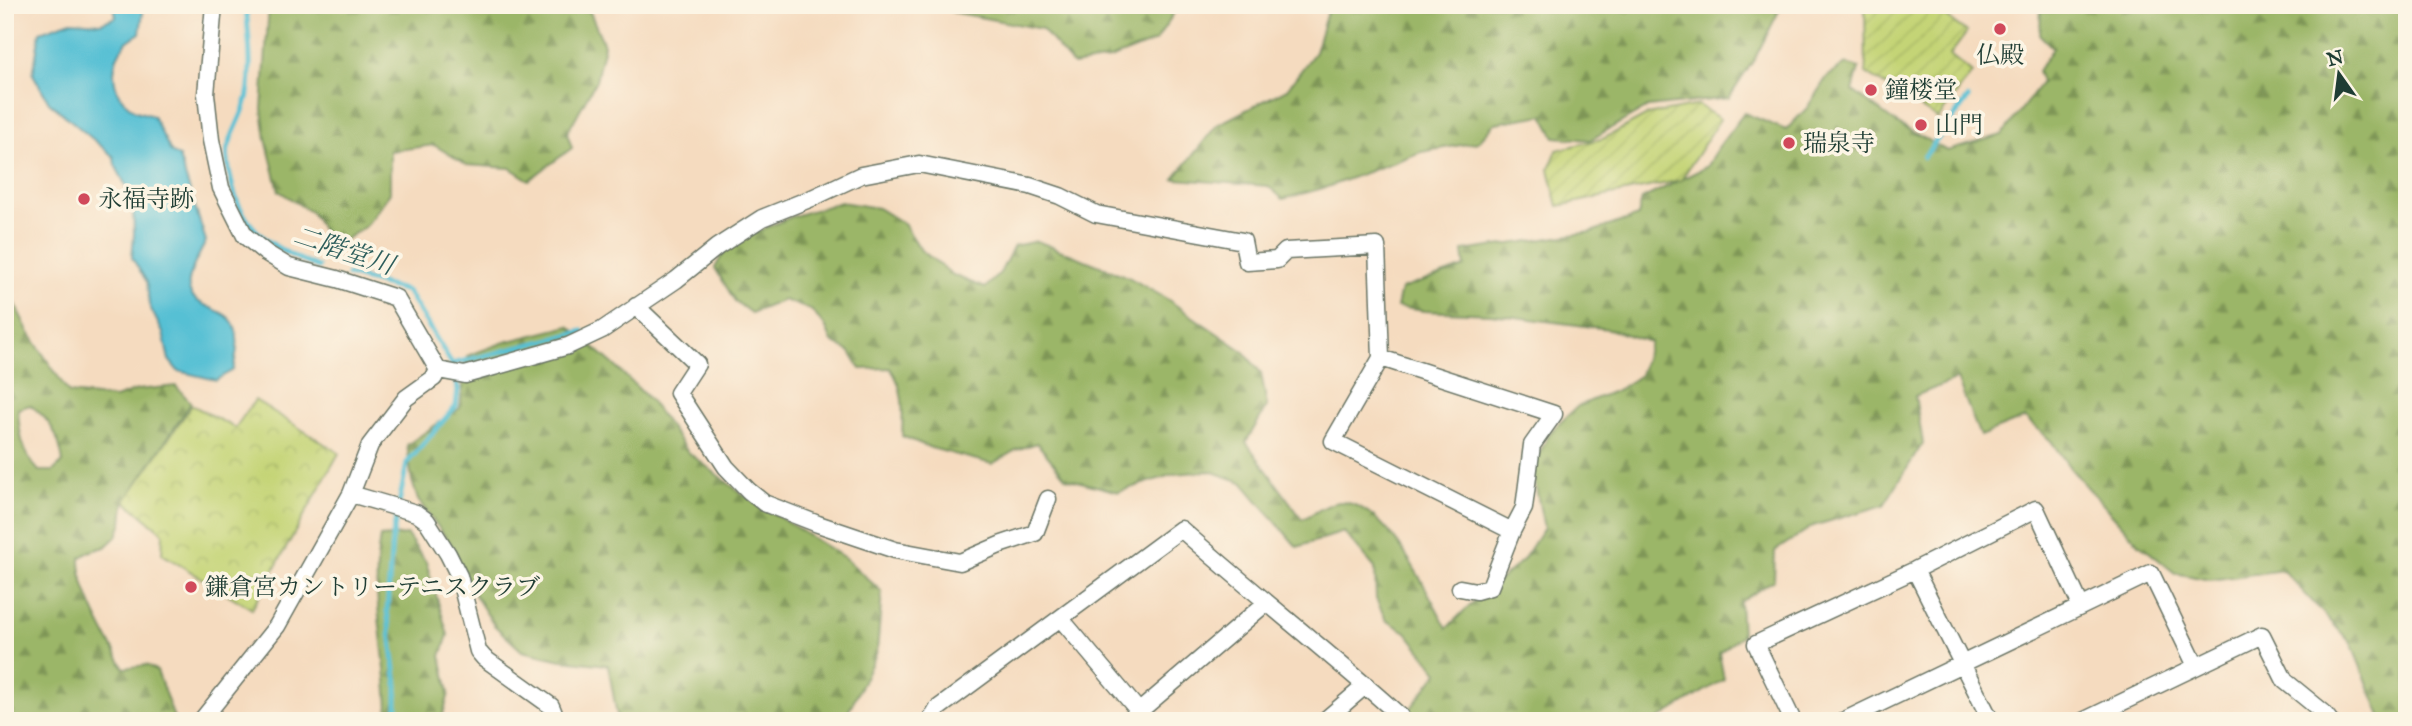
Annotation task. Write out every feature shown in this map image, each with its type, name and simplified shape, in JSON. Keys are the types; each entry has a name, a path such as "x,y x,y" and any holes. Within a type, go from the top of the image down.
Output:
{"street":[{"path":"214,5 206,94 211,140 221,188 245,236 289,267 337,279 396,299 438,370 465,375 568,346 602,330 762,218 861,175 919,164 1030,186 1060,196 1096,214 1243,241 1247,262 1278,260 1286,251 1377,246 1381,358 1332,441 1512,531"},
{"path":"636,306 697,364 678,393 726,467 764,503 895,550 960,562 1035,533 1048,499"},
{"path":"1381,358 1554,415 1532,445 1524,508 1490,587 1476,591 1460,588"},
{"path":"201,721 277,626 351,494 370,445 406,398 434,377 438,370"},
{"path":"351,494 416,513 427,520 459,576 478,651 551,706 557,721"},
{"path":"1793,721 1756,644 1915,570 2036,509 2081,606"},
{"path":"930,721 937,709 1181,529 1366,685 1400,716 1400,721"},
{"path":"1915,570 1991,721"},
{"path":"1843,721 2151,573 2196,666"},
{"path":"1061,619 1138,718 1266,603"},
{"path":"2083,721 2262,635 2285,681 2323,712 2328,720"},
{"path":"1324,721 1366,685"}],"green space":[{"path":"269,5 587,5 604,45 596,81 567,133 572,148 529,180 510,168 467,165 434,145 390,151 390,193 366,226 343,241 328,239 312,213 279,191 266,139 262,109"},
{"path":"954,5 1179,5 1156,41 1110,59 1073,65 1042,29 952,12"},
{"path":"1329,5 1782,5 1755,58 1729,98 1648,107 1590,140 1555,137 1543,115 1495,123 1478,142 1421,152 1327,187 1283,199 1268,186 1174,179 1217,125 1287,89 1315,52"},
{"path":"1865,5 1933,5 1932,7 1967,32 1950,55 1972,73 1938,119 1866,73"},
{"path":"2041,5 2407,5 2407,721 2383,721 2351,643 2283,570 2210,580 2175,573 2137,542 2071,469 2051,441 2025,418 1980,436 1957,379 1915,396 1923,443 1884,505 1813,526 1775,551 1774,580 1740,602 1742,635 1719,653 1724,679 1655,721 1406,721 1411,708 1438,672 1406,632 1386,620 1376,599 1375,568 1344,532 1297,547 1242,482 1210,471 1174,474 1118,492 1066,478 1037,443 1016,450 992,464 931,448 902,436 901,392 890,368 860,369 850,352 832,342 825,326 811,310 784,300 751,313 735,301 715,268 728,244 791,217 841,202 878,208 904,224 921,250 953,275 985,288 1000,273 1014,246 1037,241 1128,277 1167,299 1243,351 1261,373 1267,406 1246,442 1302,519 1337,502 1359,507 1376,518 1405,553 1447,628 1523,560 1544,528 1532,468 1551,431 1578,406 1619,389 1640,375 1650,342 1609,329 1491,314 1397,307 1401,289 1465,267 1463,251 1591,232 1638,216 1642,199 1708,166 1717,149 1744,113 1786,130 1807,108 1827,77 1846,64 1859,68 1853,91 1896,123 1947,151 2002,135 2042,82 2038,71 2053,48 2040,35"},
{"path":"1698,105 1720,119 1681,180 1558,206 1549,169 1557,150 1605,138 1647,115"},
{"path":"5,284 29,333 69,393 115,398 137,390 176,386 191,403 124,503 122,523 117,536 105,547 80,558 89,600 124,668 147,665 157,671 175,721 5,721","holes":["30,405 49,423 59,444 63,462 53,471 39,471 22,442 18,409"]},
{"path":"569,326 649,399 688,452 742,494 845,558 882,592 877,652 844,721 618,721 608,665 562,660 522,651 494,625 470,587 453,547 418,500 412,481 407,445 460,408 467,356 505,342"},
{"path":"255,400 339,453 252,609 162,554 163,533 125,501 192,405 235,428"},
{"path":"407,535 426,562 448,635 441,656 449,693 441,721 388,721 378,606 377,560 380,537"}],"water":[{"path":"114,5 144,5 140,33 127,42 120,52 114,80 121,97 128,105 136,111 153,116 171,152 179,157 206,241 190,276 189,287 192,295 230,319 235,327 237,348 233,370 216,380 178,371 169,360 163,333 149,305 147,282 132,258 133,199 115,165 114,157 49,102 33,74 40,32 71,21 101,23 116,17"}],"waterway":[{"name":"二階堂川","path":"246,5 250,56 249,87 246,103 228,148 231,180 236,197 251,225 274,245 318,267"},
{"path":"1924,157 1968,98"},
{"name":"二階堂川","path":"348,275 407,291 452,364 458,389 456,406 407,463 392,539 387,611 397,684 397,721"},
{"name":"二階堂川","path":"452,364 583,331"}],"place":[{"name":"仏殿","path":"2000,29"},
{"name":"鐘楼堂","path":"1871,90"},
{"name":"山門","path":"1921,125"},
{"name":"瑞泉寺","path":"1789,143"},
{"name":"永福寺跡","path":"84,199"},
{"name":"鎌倉宮カントリーテニスクラブ","path":"191,587"}]}
